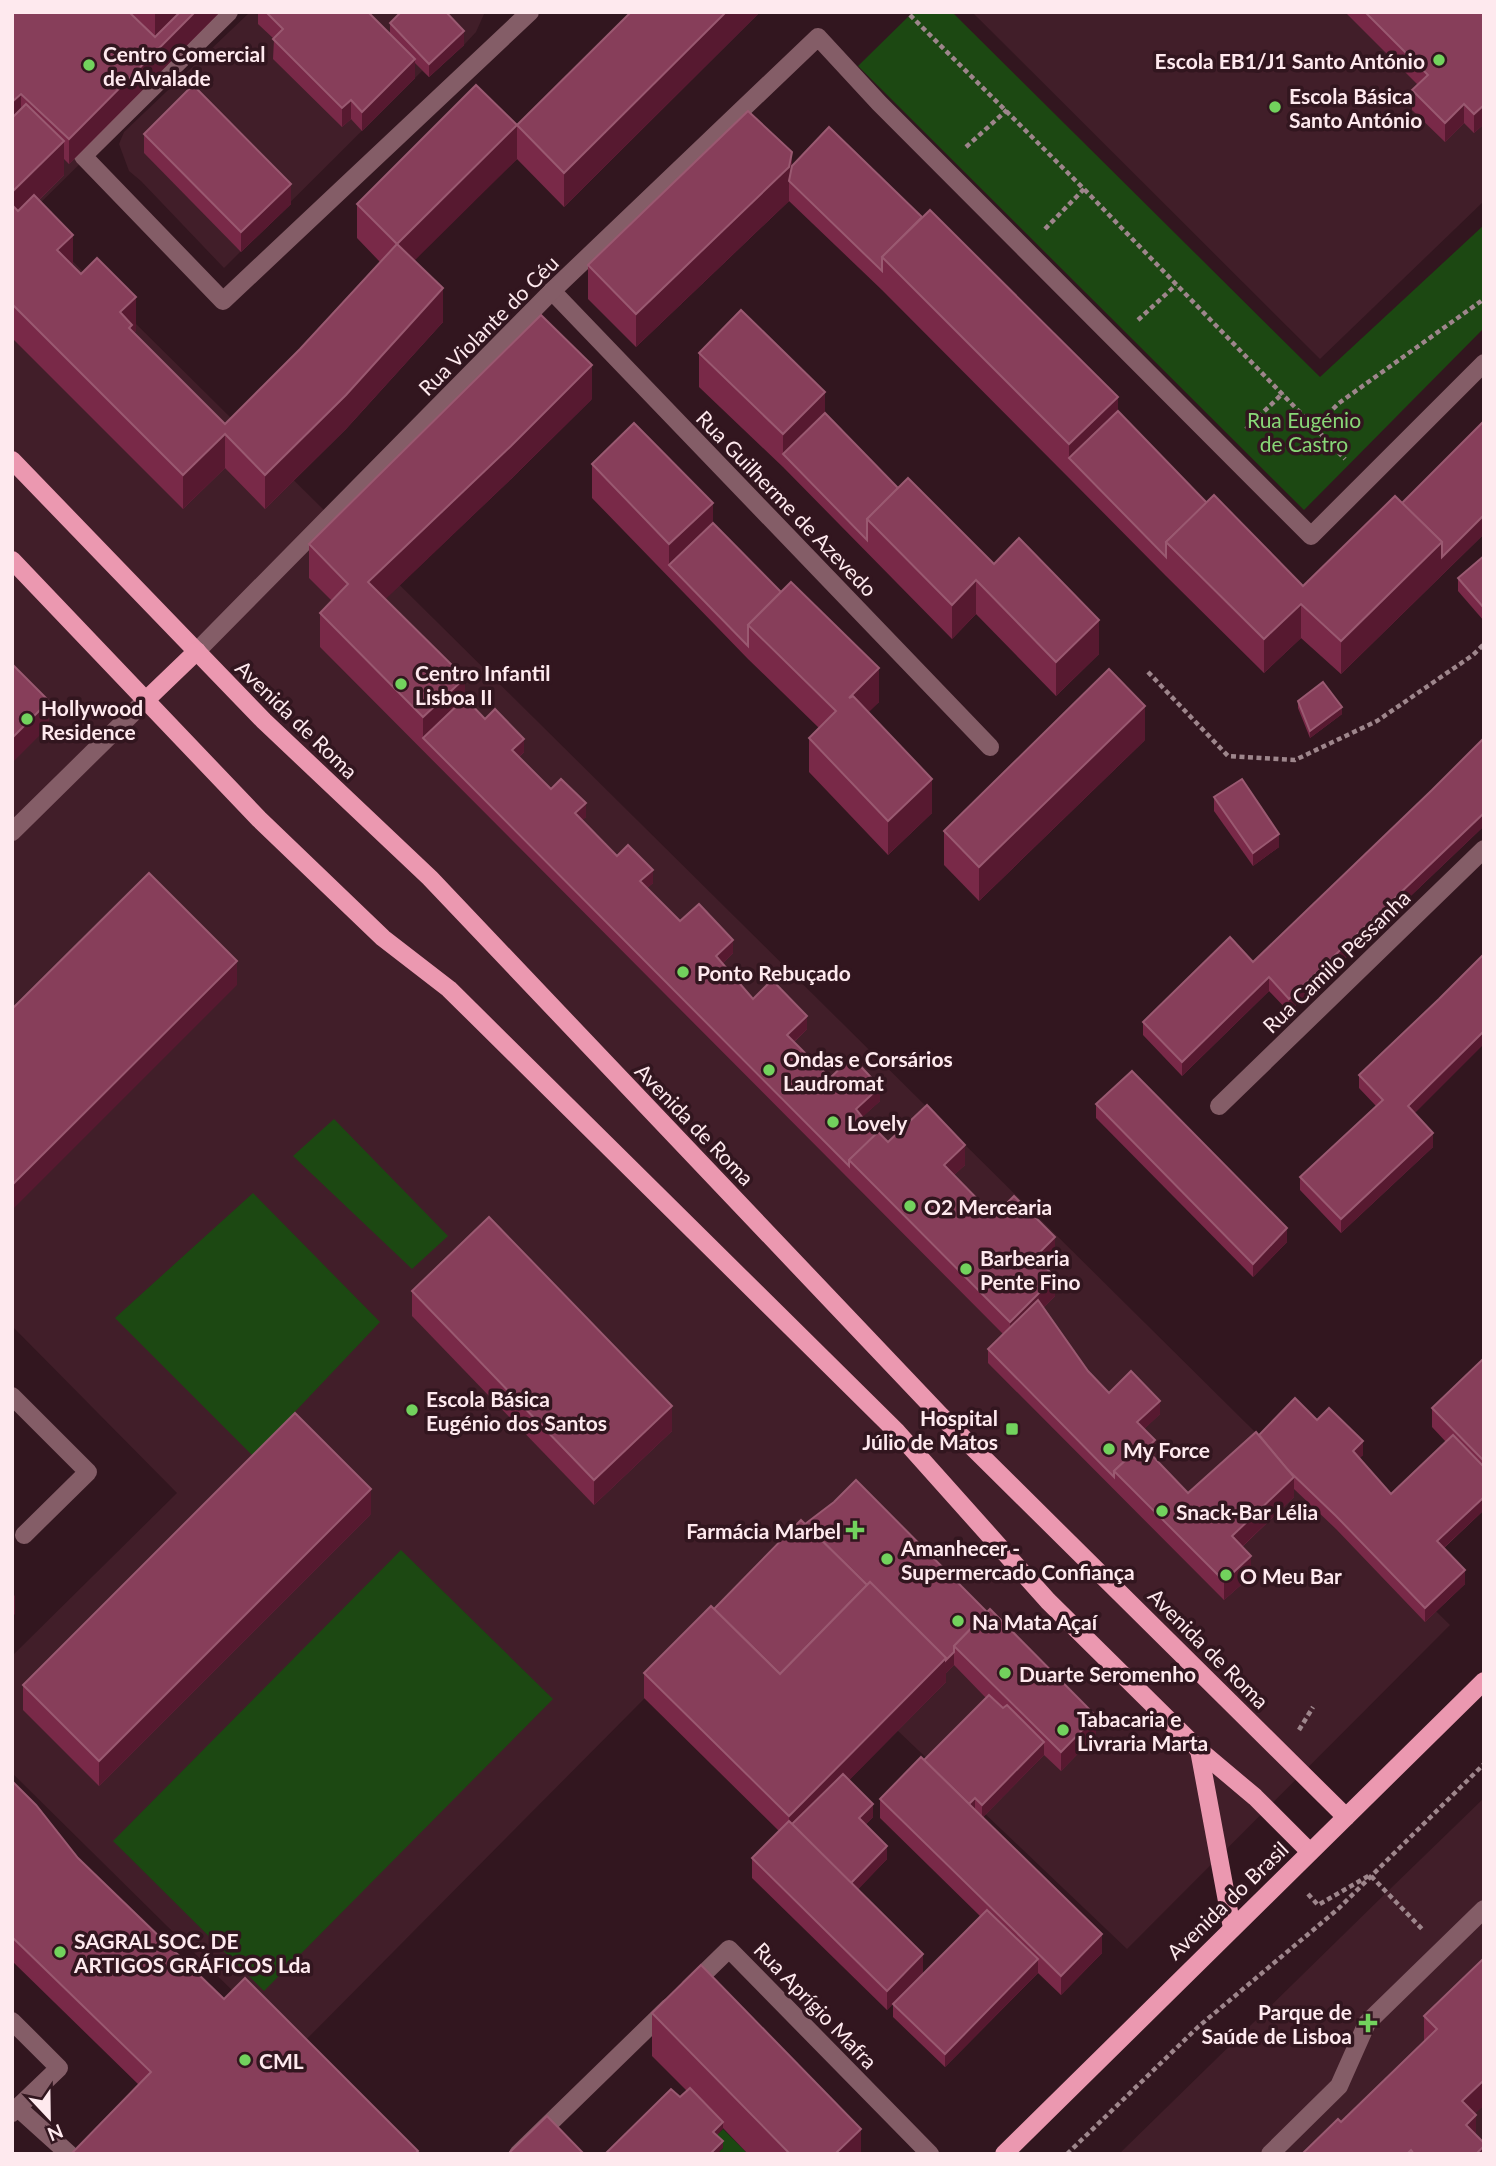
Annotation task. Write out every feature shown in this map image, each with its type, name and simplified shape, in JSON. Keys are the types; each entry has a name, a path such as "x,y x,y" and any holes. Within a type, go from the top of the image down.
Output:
{"main road":[{"name":"Avenida de Roma","path":"12,460 264,721 430,878 941,1416 1346,1817"},
{"path":"12,560 259,819 383,938 449,989 887,1422 1048,1601 1199,1750 1255,1797 1310,1852"},
{"path":"146,700 197,651"},
{"name":"Avenida do Brasil","path":"1004,2154 1484,1681"},
{"path":"1199,1750 1232,1927"}],"street":[{"path":"229,12 83,156 223,301 530,12"},
{"name":"Rua Violante do Céu","path":"197,651 552,291 818,37 943,167"},
{"path":"943,167 1311,536 1484,363"},
{"name":"Rua Guilherme de Azevedo","path":"552,291 990,747"},
{"path":"12,832 146,700"},
{"name":"Rua Camilo Pessanha","path":"1219,1106 1484,849"},
{"path":"12,1396 88,1472 24,1535"},
{"path":"1270,2154 1339,2086 1367,2023 1484,1909"},
{"name":"Rua Aprígio Mafra","path":"518,2154 729,1949 930,2154"},
{"path":"12,2021 59,2068 15,2110 69,2154"}],"path":[{"path":"910,15 1007,110 1349,463"},
{"path":"943,167 1007,110"},
{"path":"1025,250 1084,189"},
{"path":"1116,340 1176,285"},
{"path":"1315,427 1339,403 1484,299"},
{"path":"1225,450 1283,393"},
{"path":"1148,672 1228,756 1294,760 1377,721 1473,655 1484,644"},
{"path":"1067,2154 1198,2026 1339,1909 1370,1875 1484,1764"},
{"path":"1370,1875 1442,1949"}],"shaded area":[{"path":"12,12 234,12 27,216 1450,1625 1127,1949 751,1591 290,2056 245,2003 12,1773 12,1656 177,1493 12,1326"},
{"path":"250,12 485,12 476,32 464,45 429,77 422,71 224,268 129,171 119,144 124,132"},
{"name":"Escola Básica Santo António","path":"972,12 1484,12 1484,201 1320,359"},
{"name":"Parque de Saúde de Lisboa","path":"1484,1798 1484,2154 1119,2154 1387,1892"}],"green space":[{"name":"Rua Eugénio de Castro","path":"913,12 952,12 1320,377 1484,225 1484,328 1304,510 858,66"},
{"path":"334,1119 448,1236 412,1269 293,1156"},
{"path":"253,1193 380,1322 253,1456 115,1318"},
{"path":"401,1550 553,1699 264,1991 113,1841"},
{"path":"723,2129 748,2154 717,2154 723,2148 714,2138"}],"building":[{"name":"Centro Comercial de Alvalade","path":"12,12 129,12 155,37 180,12 195,12 69,139 21,94 12,102"},
{"path":"266,12 368,12 415,59 362,112 351,100 342,108 273,39 283,29"},
{"path":"401,12 446,12 464,31 429,64 390,23"},
{"path":"631,12 726,12 564,173 517,125"},
{"name":"Escola EB1/J1 Santo António","path":"1365,12 1484,12 1484,105 1474,114 1464,104 1445,123 1412,90 1428,75"},
{"path":"193,85 291,184 241,232 144,134"},
{"path":"476,85 517,125 397,244 357,204"},
{"path":"26,104 64,141 12,192 12,118"},
{"path":"748,111 792,152 789,167 636,314 588,265"},
{"path":"829,127 922,217 882,257 882,271 789,181 792,166"},
{"path":"34,195 73,235 57,250 81,274 97,258 136,297 120,312 132,325 129,328 225,424 300,349 397,244 443,288 346,395 265,475 225,434 183,475 12,304 12,205 18,211"},
{"path":"930,210 1118,397 1069,444 882,257"},
{"path":"741,310 825,392 783,434 699,353"},
{"path":"541,315 592,365 368,582 465,678 423,717 320,613 348,584 309,544"},
{"path":"1118,411 1207,503 1166,542 1166,557 1069,458"},
{"path":"825,413 898,488 867,519 867,540 783,454"},
{"path":"1484,421 1484,515 1442,557 1442,542 1402,503"},
{"path":"634,423 713,503 669,544 592,464"},
{"path":"908,478 994,564 1019,538 1099,620 1056,662 976,580 952,605 867,519"},
{"path":"1214,495 1303,586 1395,496 1442,542 1341,641 1301,604 1264,639 1166,542"},
{"path":"713,523 781,592 748,625 748,646 669,565"},
{"path":"1484,556 1484,608 1458,578"},
{"path":"791,582 879,668 849,698 853,696 932,779 888,821 809,738 836,711 748,625"},
{"path":"12,664 49,701 12,738"},
{"path":"1109,669 1145,706 979,867 944,831"},
{"path":"1323,682 1342,707 1310,731 1298,701"},
{"path":"465,698 485,719 495,709 524,739 512,750 551,789 561,779 586,803 575,813 617,856 628,845 653,870 640,881 680,921 699,904 733,940 716,956 753,999 772,980 807,1016 787,1035 830,1078 852,1057 880,1087 856,1109 876,1135 849,1160 849,1166 423,738"},
{"path":"1484,738 1484,813 1289,999 1269,977 1182,1062 1143,1022 1230,937 1253,962"},
{"path":"1242,779 1279,834 1253,853 1214,797"},
{"path":"149,873 237,961 12,1185 12,1009"},
{"path":"1484,954 1484,1031 1408,1106 1433,1133 1341,1219 1300,1177 1383,1100 1359,1075"},
{"path":"1132,1071 1287,1228 1253,1264 1096,1104"},
{"path":"927,1105 965,1145 944,1165 994,1216 1014,1196 1055,1237 1035,1257 1055,1277 1010,1322 849,1160 878,1132 888,1142"},
{"path":"489,1217 672,1406 594,1480 412,1291"},
{"path":"1038,1300 1088,1371 1109,1393 1131,1371 1160,1401 1137,1422 1155,1440 1146,1449 1142,1445 1114,1471 1114,1477 988,1349"},
{"path":"1484,1358 1484,1461 1432,1408"},
{"path":"1295,1398 1317,1420 1329,1408 1363,1441 1353,1451 1391,1494 1453,1435 1484,1467 1484,1497 1437,1541 1465,1570 1425,1608 1286,1468 1259,1435"},
{"path":"295,1413 371,1489 99,1761 23,1685"},
{"path":"1256,1432 1294,1477 1232,1536 1251,1556 1224,1581 1114,1471 1142,1445 1188,1493"},
{"path":"856,1480 987,1612 954,1646 954,1652 946,1660 870,1582 867,1585 805,1524 834,1502"},
{"path":"801,1520 867,1585 780,1674 714,1609"},
{"path":"870,1582 946,1658 789,1816 644,1673 711,1606 780,1674"},
{"path":"990,1609 1096,1716 1061,1752 954,1646"},
{"path":"989,1695 1003,1708 1007,1705 1044,1742 982,1805 975,1798 969,1804 924,1760"},
{"path":"921,1757 1102,1934 1061,1976 880,1799"},
{"path":"843,1774 873,1804 859,1818 887,1846 851,1883 792,1824"},
{"path":"12,1781 36,1805 78,1858 224,1999 245,1978 418,2151 415,2154 71,2154 151,2072 12,1937"},
{"path":"789,1821 923,1954 887,1991 752,1858"},
{"path":"987,1910 1038,1959 945,2054 893,2004"},
{"path":"1484,1958 1484,2080 1462,2101 1476,2115 1466,2125 1484,2146 1476,2154 1414,2154 1411,2150 1407,2154 1302,2154 1338,2119 1341,2122 1437,2029 1424,2016"},
{"path":"701,1965 861,2129 835,2154 790,2154 652,2013"},
{"path":"690,2088 723,2122 713,2132 723,2141 710,2154 605,2154 671,2089 680,2097"},
{"path":"547,2116 584,2154 508,2154"}],"place":[{"name":"Escola EB1/J1 Santo António","path":"1439,60"},
{"name":"Centro Comercial de Alvalade","path":"89,65"},
{"name":"Escola Básica Santo António","path":"1275,107"},
{"name":"Centro Infantil Lisboa II","path":"401,684"},
{"name":"Hollywood Residence","path":"27,719"},
{"name":"Ponto Rebuçado","path":"683,972"},
{"name":"Ondas e Corsários Laudromat","path":"769,1070"},
{"name":"Lovely","path":"833,1122"},
{"name":"O2 Mercearia","path":"910,1206"},
{"name":"Barbearia Pente Fino","path":"966,1269"},
{"name":"Escola Básica Eugénio dos Santos","path":"412,1410"},
{"name":"Hospital Júlio de Matos","path":"1012,1429"},
{"name":"My Force","path":"1109,1449"},
{"name":"Snack-Bar Lélia","path":"1162,1511"},
{"name":"Farmácia Marbel","path":"855,1530"},
{"name":"Amanhecer - Supermercado Confiança","path":"887,1559"},
{"name":"O Meu Bar","path":"1226,1575"},
{"name":"Na Mata Açaí","path":"958,1621"},
{"name":"Duarte Seromenho","path":"1005,1673"},
{"name":"Tabacaria e Livraria Marta","path":"1063,1730"},
{"name":"SAGRAL SOC. DE ARTIGOS GRÁFICOS Lda","path":"60,1952"},
{"name":"Parque de Saúde de Lisboa","path":"1368,2023"},
{"name":"CML","path":"245,2060"}]}
